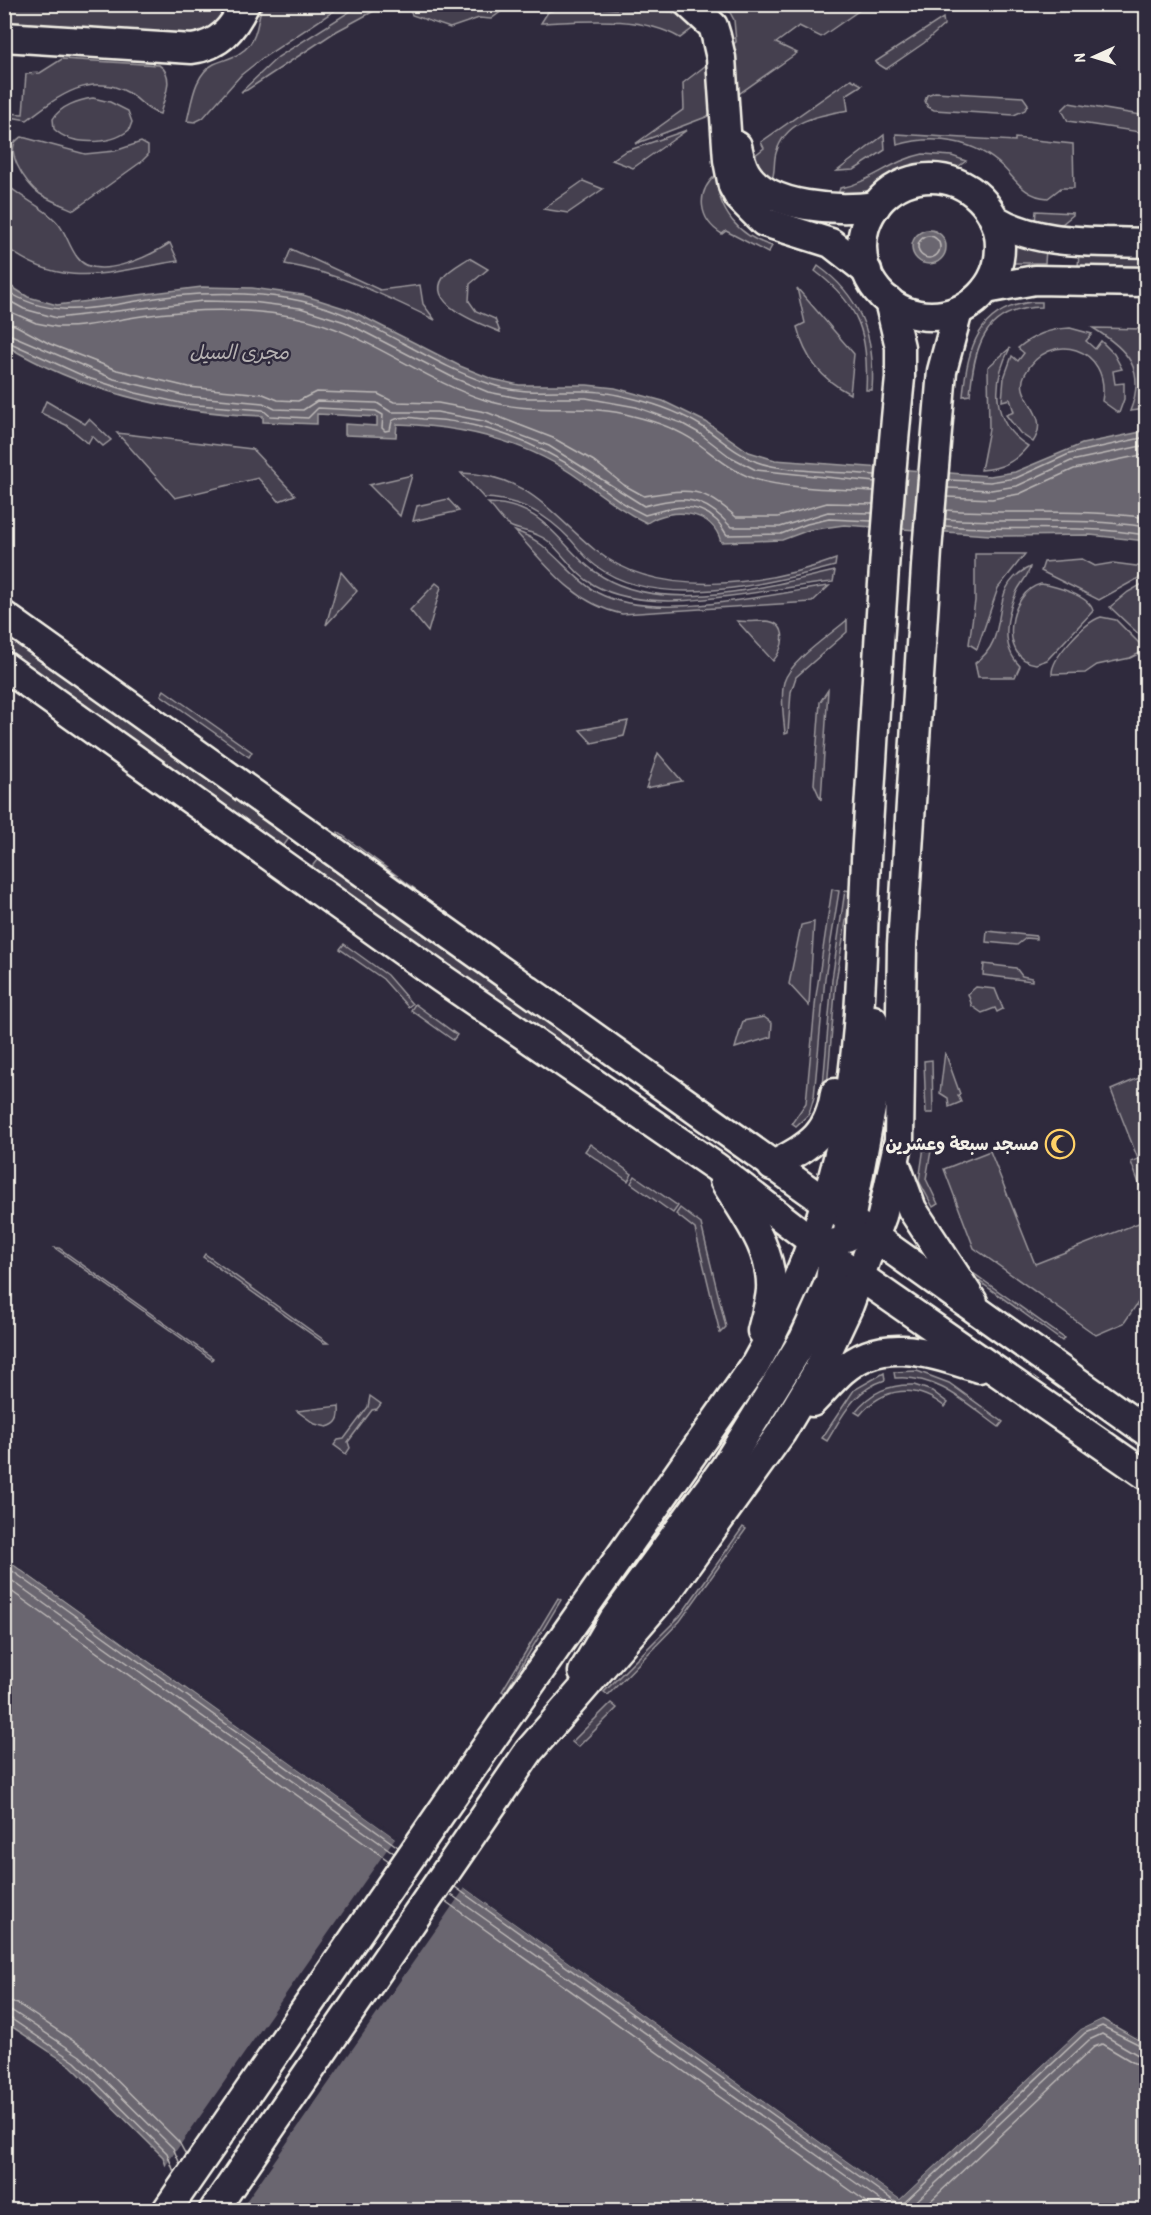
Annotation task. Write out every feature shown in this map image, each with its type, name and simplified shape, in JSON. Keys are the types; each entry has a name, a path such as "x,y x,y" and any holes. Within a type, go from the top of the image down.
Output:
{"street":[{"path":"4,37 192,49 213,44 225,35 245,4"},
{"path":"689,4 722,36"},
{"path":"714,4 726,25 722,36 730,173 736,191 754,198 789,200 826,208 876,206"},
{"path":"754,198 764,222 831,243 867,271 880,292 889,301 915,314 944,315 969,305 986,289 994,276 1000,248 994,219 986,205 962,185 931,178 900,186 876,206 863,237 867,271"},
{"path":"994,219 1015,230 1037,236 1146,243"},
{"path":"986,289 1018,281 1035,280 1146,282"},
{"path":"167,2211 498,1730 754,1365 787,1305 812,1241 846,1119 861,983 886,552 901,362 897,331 889,301"},
{"path":"214,2211 529,1751 667,1592 781,1433 822,1363 874,1239 895,1163 901,1118 902,945 927,551 942,370 958,310"},
{"path":"4,616 823,1203 1146,1431"},
{"path":"4,666 469,998 716,1167 835,1259 1146,1475"},
{"path":"772,1166 806,1148 825,1126 833,1105 846,1019 861,983"},
{"path":"859,1276 849,1255 848,1220 865,1147 874,1082 872,1010 861,983"},
{"path":"895,1163 912,1209 982,1316"},
{"path":"716,1167 758,1236 768,1259 771,1292 754,1365"},
{"path":"569,1705 600,1639 725,1467 804,1339 823,1301 835,1259 832,1224 823,1203"},
{"path":"781,1433 842,1371 870,1354 885,1350 917,1350 1003,1376"}],"shaded area":[{"path":"416,4 502,4 506,8 491,19 479,18 450,28 412,15 409,9"},
{"path":"4,5 231,5 213,26 201,32 185,34 5,23"},
{"path":"263,5 343,5 261,59 241,75 203,118 195,122 187,121 195,89 202,74 214,64 238,54 250,44 255,35"},
{"path":"360,5 385,5 335,32 241,92 278,57"},
{"path":"726,5 867,5 821,37 799,26 776,43 797,53 706,117 635,144 684,109 683,83 736,42 734,20"},
{"path":"566,6 672,12 697,25 680,38 648,26 612,21 541,23 548,12"},
{"path":"943,18 944,25 924,43 886,69 875,62"},
{"path":"62,59 159,65 167,75 168,81 160,114 147,108 129,93 115,87 101,85 87,86 62,96 27,120 5,116 5,113 23,114 26,74 40,73"},
{"path":"851,79 862,85 846,95 848,110 804,121 787,133 776,153 771,181 750,159 764,148 761,142"},
{"path":"935,92 1023,97 1028,104 1025,110 1014,115 934,110 928,107 925,101 927,95"},
{"path":"93,98 110,102 128,111 132,122 129,130 112,139 91,142 61,135 54,129 53,119 56,114 76,102"},
{"path":"1069,103 1146,116 1146,133 1068,121 1062,110"},
{"path":"687,130 633,168 612,160 624,152"},
{"path":"896,134 1015,141 1015,138 1073,144 1074,188 1061,188 1048,198 1033,195 1017,183 992,158 967,145 925,140 897,145"},
{"path":"884,135 885,150 854,170 837,171"},
{"path":"22,137 85,154 115,151 141,142 148,146 148,155 74,210 40,194 22,174 13,148 16,141"},
{"path":"923,154 952,156 966,161 955,169 925,167 910,169 860,195 837,198 840,188 861,181 901,161"},
{"path":"716,175 721,200 732,220 749,236 772,246 768,253 726,231 722,234 708,221 702,206 703,198 709,182"},
{"path":"583,181 603,189 568,213 543,209"},
{"path":"4,182 56,221 77,257 85,264 96,268 123,265 170,243 178,261 109,273 67,274 26,260 5,246"},
{"path":"1036,211 1073,213 1073,215 1062,224 1035,222"},
{"path":"1010,245 1046,249 1045,263 1008,263"},
{"path":"291,249 380,290 420,285 423,304 435,320 343,279 285,264"},
{"path":"1079,253 1146,255 1146,269 1078,267"},
{"path":"469,258 488,269 470,284 469,301 476,311 495,319 500,332 458,312 442,297 440,288 445,275"},
{"path":"818,266 845,291 863,320 871,353 872,390 866,390 866,353 863,337 852,309 842,296 815,271"},
{"path":"797,288 854,354 850,394 823,374 810,358 800,338 797,327 805,323"},
{"path":"1042,302 1042,307 1022,309 1007,314 995,322 986,333 975,361 970,395 963,396 972,347 987,322 1014,306"},
{"path":"1070,328 1092,334 1086,341 1095,349 1101,341 1114,354 1122,369 1113,371 1115,384 1124,383 1124,399 1119,413 1102,401 1103,382 1098,368 1088,357 1076,350 1063,348 1049,351 1036,360 1025,374 1022,383 1038,422 1038,431 1033,442 1020,433 1006,415 1014,412 1010,399 1002,401 1004,378 1012,356 1018,361 1024,353 1018,348 1024,343 1049,331"},
{"path":"1093,328 1146,329 1142,370 1146,387 1146,409 1130,411 1136,383 1131,362 1116,344"},
{"path":"1010,348 1000,375 998,402 1007,427 1028,446 1007,464 981,470 989,429 988,367"},
{"path":"46,401 85,424 89,419 111,440 103,446 92,436 88,443 66,425 41,413"},
{"path":"117,433 252,449 295,495 279,501 258,478 175,498"},
{"path":"461,473 484,475 520,488 550,509 595,550 621,566 650,577 681,582 713,583 777,576 836,559 835,566 778,580 713,590 681,591 650,588 621,580 596,566 562,531 532,510 509,501 484,498"},
{"path":"412,475 400,516 369,485"},
{"path":"448,499 459,511 413,521 417,506"},
{"path":"488,503 509,505 526,511 540,520 588,566 603,577 629,588 657,594 687,596 718,594 749,590 835,571 833,582 678,601 648,600 619,595 587,581 548,541 538,535 510,526"},
{"path":"515,531 539,543 587,586 622,602 649,606 711,604 829,586 812,602 622,614 605,609 575,593 550,570"},
{"path":"975,554 1025,554 998,588 977,649 969,644 975,601"},
{"path":"1082,559 1095,566 1113,563 1144,567 1146,574 1099,600 1041,571 1044,562"},
{"path":"1030,567 1017,591 1008,620 1007,640 1020,666 1015,677 978,677 975,663 987,652 994,640 1002,599 1007,587 1016,576"},
{"path":"341,572 357,591 326,625"},
{"path":"1146,582 1146,641 1110,607 1128,592"},
{"path":"436,583 441,587 428,632 410,610"},
{"path":"1041,584 1063,589 1079,596 1091,606 1093,611 1047,660 1036,664 1024,659 1016,650 1012,638 1012,625 1021,599 1030,589"},
{"path":"1101,617 1116,620 1146,650 1130,658 1097,665 1085,673 1052,674 1057,659 1070,641 1086,626"},
{"path":"847,620 847,632 796,677 791,692 788,733 785,734 782,695 788,674 802,657"},
{"path":"737,621 766,621 779,626 783,637 782,644 773,661"},
{"path":"5,633 290,837 282,848 5,650"},
{"path":"164,690 252,752 249,757 161,695"},
{"path":"828,690 821,800 814,784 820,702"},
{"path":"628,721 624,736 592,743 580,730"},
{"path":"658,753 682,781 646,788"},
{"path":"338,832 415,889 411,894 335,836"},
{"path":"320,856 594,1056 590,1062 528,1024 310,869"},
{"path":"832,889 839,891 825,978 814,1097 809,1114 796,1126 792,1123 806,1103 816,996"},
{"path":"845,890 851,891 836,981 826,1099 812,1123 822,1098 832,980"},
{"path":"814,922 809,1006 789,984 801,925"},
{"path":"987,931 1036,936 1036,939 1026,938 1017,945 986,942"},
{"path":"344,944 387,975 412,1004 408,1007 383,979 340,949"},
{"path":"984,964 1016,968 1022,976 1032,978 1032,981 983,975"},
{"path":"976,987 995,989 1003,1009 997,1012 995,1008 982,1013 972,1006 968,994"},
{"path":"415,1004 457,1035 453,1040 411,1010"},
{"path":"764,1017 772,1023 771,1037 735,1048 743,1021"},
{"path":"945,1052 961,1102 949,1107 948,1098 940,1093"},
{"path":"932,1060 933,1113 926,1113 924,1061"},
{"path":"1139,1078 1146,1094 1146,1202 1131,1162 1138,1159 1111,1090"},
{"path":"590,1144 632,1174 628,1181 585,1151"},
{"path":"924,1147 931,1151 926,1179 938,1204 933,1207 919,1181"},
{"path":"990,1151 1035,1264 1146,1220 1146,1291 1124,1323 1096,1335 974,1248 944,1169"},
{"path":"635,1176 678,1206 673,1213 631,1183"},
{"path":"680,1208 701,1224 726,1327 720,1333 695,1229 676,1214"},
{"path":"55,1248 59,1248 213,1358 212,1360"},
{"path":"205,1254 328,1343 324,1343 203,1257"},
{"path":"961,1268 966,1268 1064,1338 1062,1341"},
{"path":"917,1371 949,1383 1003,1422 999,1427 963,1400 938,1386 910,1378 895,1378 894,1372"},
{"path":"884,1373 885,1380 865,1390 850,1404 827,1441 822,1438 854,1390"},
{"path":"914,1385 932,1391 948,1403 945,1407 923,1394 900,1392 879,1399 860,1415 855,1412 874,1394 896,1386"},
{"path":"370,1396 381,1404 377,1409 372,1410 348,1442 350,1448 346,1454 334,1445 338,1440 344,1439 368,1407"},
{"path":"339,1406 338,1420 327,1427 315,1424 297,1411"},
{"path":"743,1527 746,1529 680,1621 608,1695 604,1692 680,1616"},
{"path":"558,1598 561,1600 505,1693 502,1691"},
{"path":"611,1703 617,1708 578,1747 572,1742"}],"water":[{"path":"929,230 941,235 946,247 941,259 929,264 917,259 912,247 917,235"},
{"name":"مجرى السيل","path":"4,282 28,297 57,305 202,287 252,288 303,295 350,310 460,366 492,379 519,385 587,385 615,388 663,401 706,422 749,452 775,460 990,476 1015,472 1082,444 1146,431 1146,541 1090,535 1004,536 844,525 809,530 782,540 721,542 716,531 700,517 679,513 647,523 621,508 561,466 517,446 470,432 397,424 396,437 345,435 345,424 377,426 377,417 317,414 317,424 263,422 263,416 162,405 65,376 5,345"},
{"path":"4,1558 900,2199 1081,2029 1102,2019 1146,2044 1146,2210 181,2210 163,2157 71,2066 5,2022"}],"pier":[{"path":"4,1555 900,2195 1079,2027 1102,2016 1106,2017 1081,2029 900,2199 465,1888 240,2210 178,2210 164,2168 395,1838 5,1558"}],"place":[{"name":"مسجد سبعة وعشرين","path":"1060,1144"}]}
